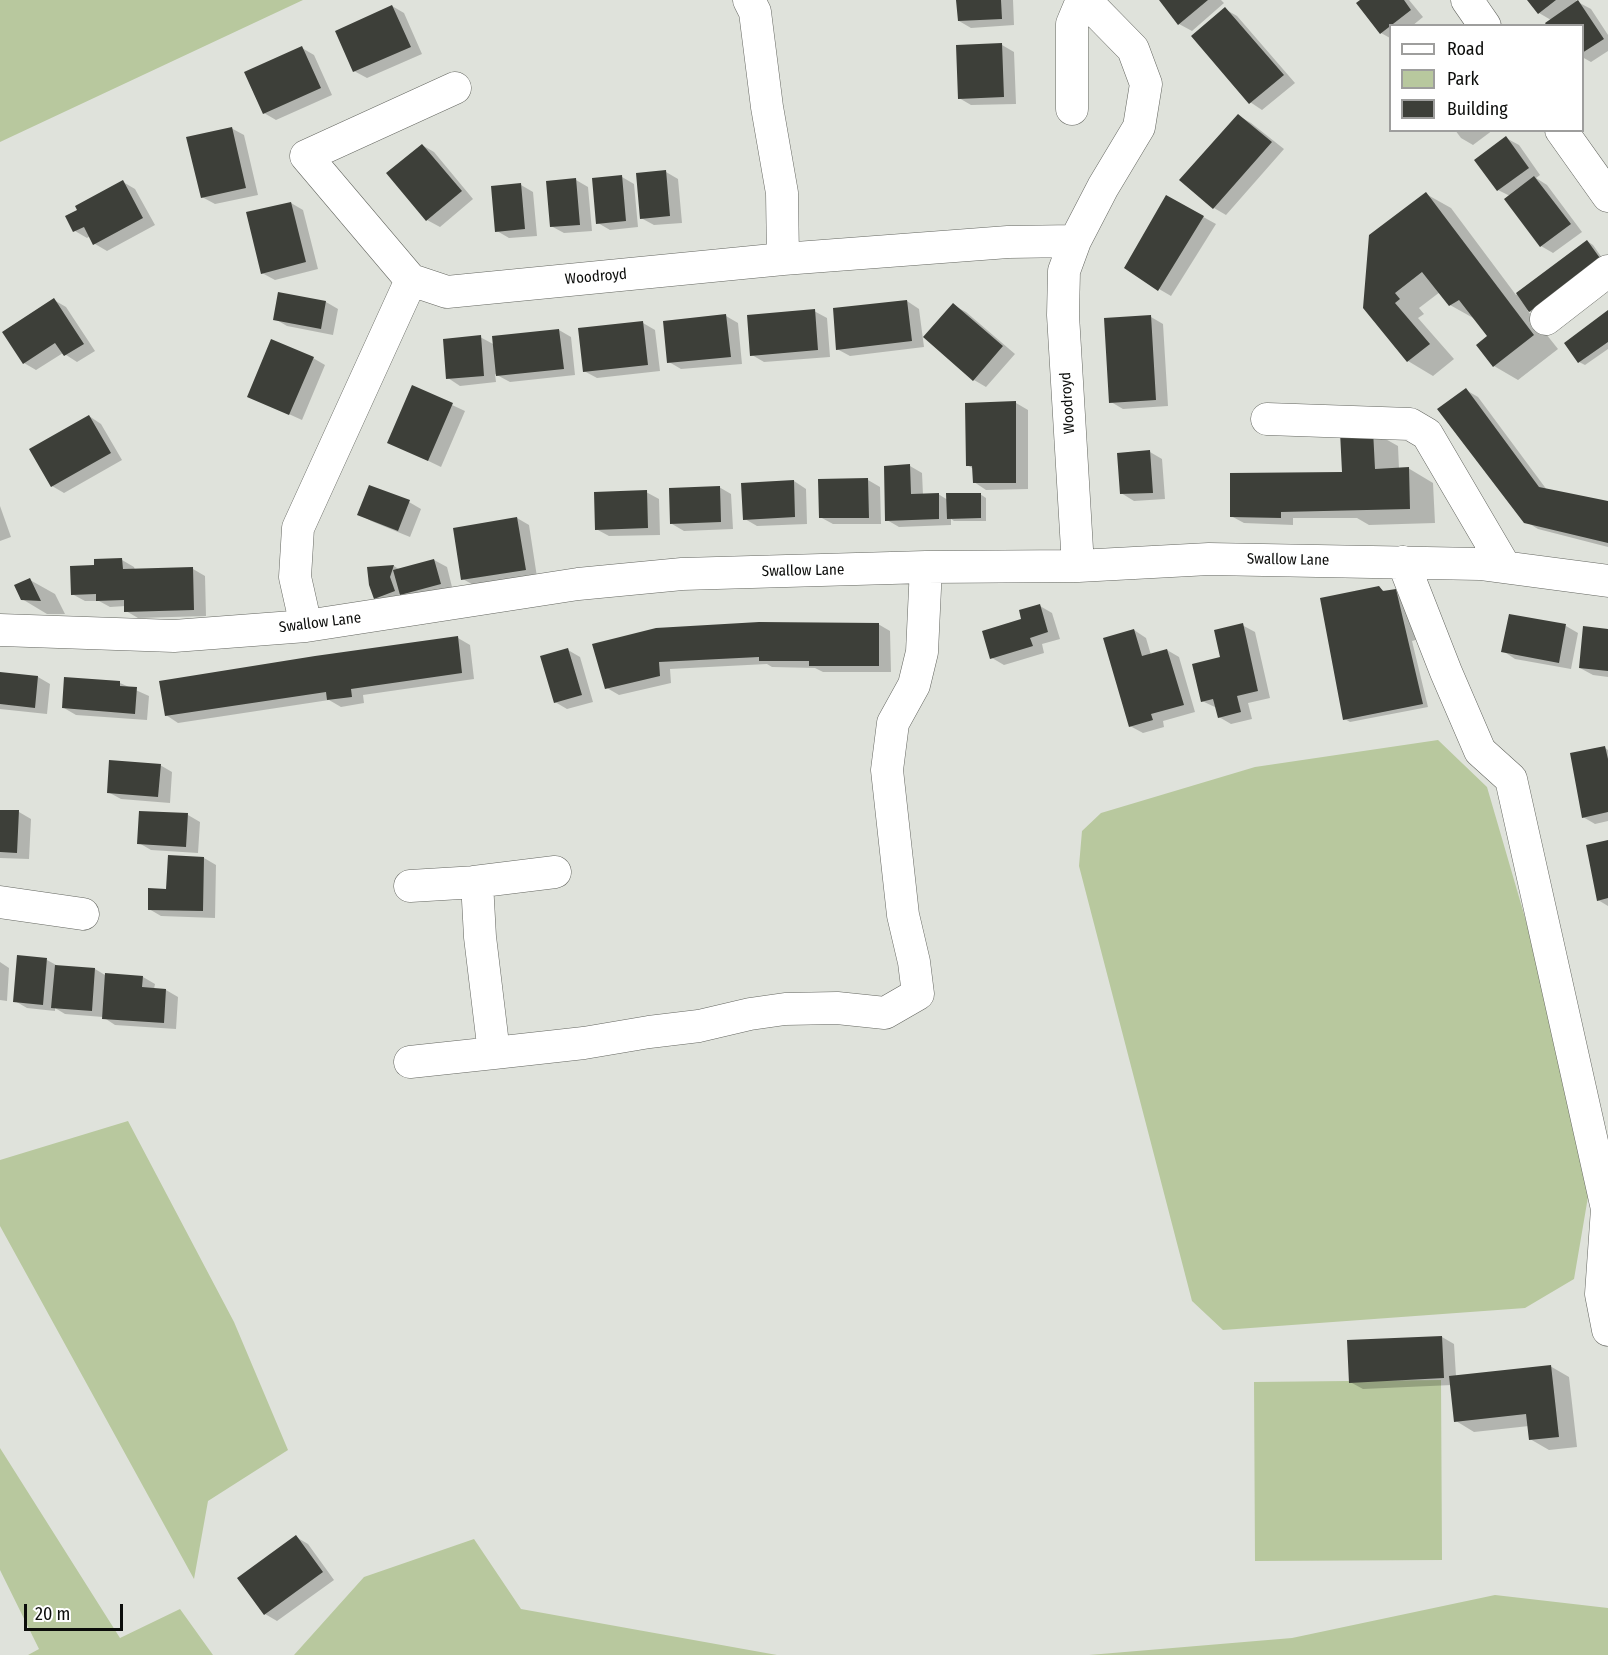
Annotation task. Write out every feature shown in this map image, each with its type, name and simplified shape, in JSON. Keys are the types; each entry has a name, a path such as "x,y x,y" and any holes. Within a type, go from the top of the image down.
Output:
{"street":[{"path":"749,0 754,12 782,193 783,259"},
{"name":"Woodroyd","path":"1072,110 1072,24 1084,0 1133,49 1146,84 1139,127 1103,187 1075,241 1064,271 1063,315 1078,566"},
{"path":"1467,0 1484,24"},
{"path":"306,626 295,577 298,528 411,280 306,156 455,88"},
{"path":"1562,132 1608,196"},
{"name":"Woodroyd","path":"411,280 447,292 783,259 1008,242 1075,241"},
{"path":"1546,319 1608,271"},
{"path":"1267,419 1410,424 1427,434 1505,567"},
{"name":"Swallow Lane","path":"0,630 174,636 306,626 578,584 682,574 926,567 1078,566 1209,559 1480,564 1608,580"},
{"path":"1403,562 1480,751 1511,779 1607,1209 1601,1294 1608,1330"},
{"path":"410,1062 584,1043 699,1026 750,1014 785,1009 837,1008 885,1013 918,994 914,962 903,915 887,770 893,723 914,685 922,652 926,567"},
{"path":"410,886 474,882 555,872"},
{"path":"474,882 477,882 480,936 494,1053"},
{"path":"0,902 83,914"}],"green space":[{"path":"0,0 303,0 0,142"},
{"path":"1438,740 1487,787 1544,983 1589,1191 1574,1279 1525,1308 1223,1330 1192,1301 1079,866 1082,831 1101,813 1255,767"},
{"path":"128,1121 234,1322 288,1450 208,1501 194,1579 0,1226 0,1160"},
{"path":"1441,1380 1442,1560 1255,1561 1254,1382"},
{"path":"0,1448 120,1638 180,1609 213,1655 28,1655 39,1649 0,1570"},
{"path":"474,1539 521,1609 777,1655 294,1655 364,1577"},
{"path":"1495,1595 1608,1608 1608,1655 1089,1655 1292,1638"}],"building":[{"path":"956,0 1001,0 1002,19 958,21"},
{"path":"1159,0 1208,0 1178,25"},
{"path":"1360,0 1404,0 1411,10 1393,24 1389,24 1389,27 1380,34 1356,3"},
{"path":"1527,0 1556,0 1538,14"},
{"path":"1578,0 1604,39 1584,52 1584,24 1545,23"},
{"path":"392,5 411,47 353,72 335,31"},
{"path":"1225,7 1284,75 1249,104 1191,36"},
{"path":"1002,43 1004,97 958,99 956,45"},
{"path":"302,46 321,88 263,114 244,72"},
{"path":"1238,114 1272,142 1213,209 1179,180"},
{"path":"232,127 246,188 201,198 186,137"},
{"path":"1506,136 1529,168 1497,191 1474,160"},
{"path":"422,144 462,191 426,221 386,173"},
{"path":"666,170 670,216 640,219 636,173"},
{"path":"622,175 626,221 596,224 592,178"},
{"path":"1534,176 1571,224 1540,247 1504,199"},
{"path":"576,178 580,225 550,227 546,181"},
{"path":"123,180 143,218 93,245 84,227 73,232 65,216 77,210 75,206"},
{"path":"521,183 525,229 495,232 491,186"},
{"path":"1426,192 1534,335 1493,367 1476,345 1487,336 1459,300 1449,306 1422,272 1395,293 1400,299 1395,303 1430,344 1407,362 1363,308 1369,235"},
{"path":"1166,195 1204,216 1158,291 1124,268"},
{"path":"291,202 306,262 261,274 246,212"},
{"path":"1587,240 1602,261 1529,312 1516,293"},
{"path":"278,292 326,301 321,329 273,320"},
{"path":"54,298 84,344 64,356 55,343 23,364 2,332"},
{"path":"907,300 912,341 836,350 833,308"},
{"path":"953,303 1003,346 973,381 923,337"},
{"path":"815,309 818,350 750,356 747,315"},
{"path":"1608,310 1608,342 1578,363 1564,343"},
{"path":"726,314 731,357 667,363 663,321"},
{"path":"1151,315 1156,400 1109,403 1104,318"},
{"path":"643,321 648,365 583,372 578,328"},
{"path":"559,329 564,369 496,376 492,336"},
{"path":"481,335 484,376 446,379 443,339"},
{"path":"271,339 314,357 289,415 247,397"},
{"path":"412,385 453,403 428,461 387,443"},
{"path":"1466,388 1539,487 1608,501 1608,543 1524,523 1437,409"},
{"path":"1016,401 1016,483 973,483 972,466 966,466 965,403"},
{"path":"89,415 111,453 51,487 29,449"},
{"path":"1373,430 1375,469 1409,467 1410,509 1281,512 1281,518 1230,517 1230,473 1342,472 1340,432"},
{"path":"1150,450 1153,493 1120,494 1117,453"},
{"path":"910,464 911,494 939,493 939,519 885,521 884,466"},
{"path":"868,478 869,518 819,518 818,479"},
{"path":"794,480 795,517 743,520 741,483"},
{"path":"369,485 410,500 398,531 357,515"},
{"path":"720,486 721,522 670,524 669,488"},
{"path":"647,490 648,528 595,530 594,492"},
{"path":"946,493 981,493 981,518 947,519"},
{"path":"517,517 526,570 461,580 453,528"},
{"path":"122,558 123,569 193,567 194,610 124,612 124,600 96,601 96,594 71,595 70,566 94,565 94,559"},
{"path":"434,559 441,584 400,595 393,570"},
{"path":"394,565 390,577 395,591 374,599 369,585 367,567"},
{"path":"30,578 41,601 21,600 14,585"},
{"path":"1379,586 1383,591 1396,589 1423,704 1343,720 1320,598"},
{"path":"1040,604 1048,632 1030,638 1033,646 990,659 982,631 1021,619 1019,610"},
{"path":"1509,614 1566,624 1559,663 1501,652"},
{"path":"759,622 879,623 879,666 809,666 809,661 759,661 759,657 659,662 660,676 605,689 592,644 656,628"},
{"path":"1243,623 1258,691 1237,696 1241,712 1218,718 1213,699 1201,702 1192,664 1220,657 1214,630"},
{"path":"1583,626 1608,629 1608,671 1579,668"},
{"path":"1134,629 1142,656 1167,649 1184,705 1151,714 1153,720 1129,727 1103,638"},
{"path":"458,636 462,673 351,689 352,697 327,700 326,692 165,716 159,681"},
{"path":"568,648 582,695 554,703 540,656"},
{"path":"0,672 38,676 35,708 0,704"},
{"path":"64,677 120,681 120,686 137,687 135,714 62,708"},
{"path":"1605,746 1608,759 1608,812 1582,818 1570,753"},
{"path":"109,760 161,764 158,797 107,793"},
{"path":"0,810 19,810 17,853 0,852"},
{"path":"139,811 188,813 186,847 137,844"},
{"path":"1608,840 1608,898 1597,901 1586,845"},
{"path":"168,855 204,857 203,911 148,910 148,888 166,889"},
{"path":"17,955 47,958 43,1005 13,1002"},
{"path":"55,965 95,968 92,1011 51,1008"},
{"path":"105,973 143,976 142,987 166,989 164,1023 102,1019"},
{"path":"1442,1336 1444,1378 1349,1383 1347,1340"},
{"path":"1551,1365 1559,1437 1529,1440 1526,1414 1454,1422 1449,1376"},
{"path":"296,1535 323,1572 264,1615 237,1578"}]}
